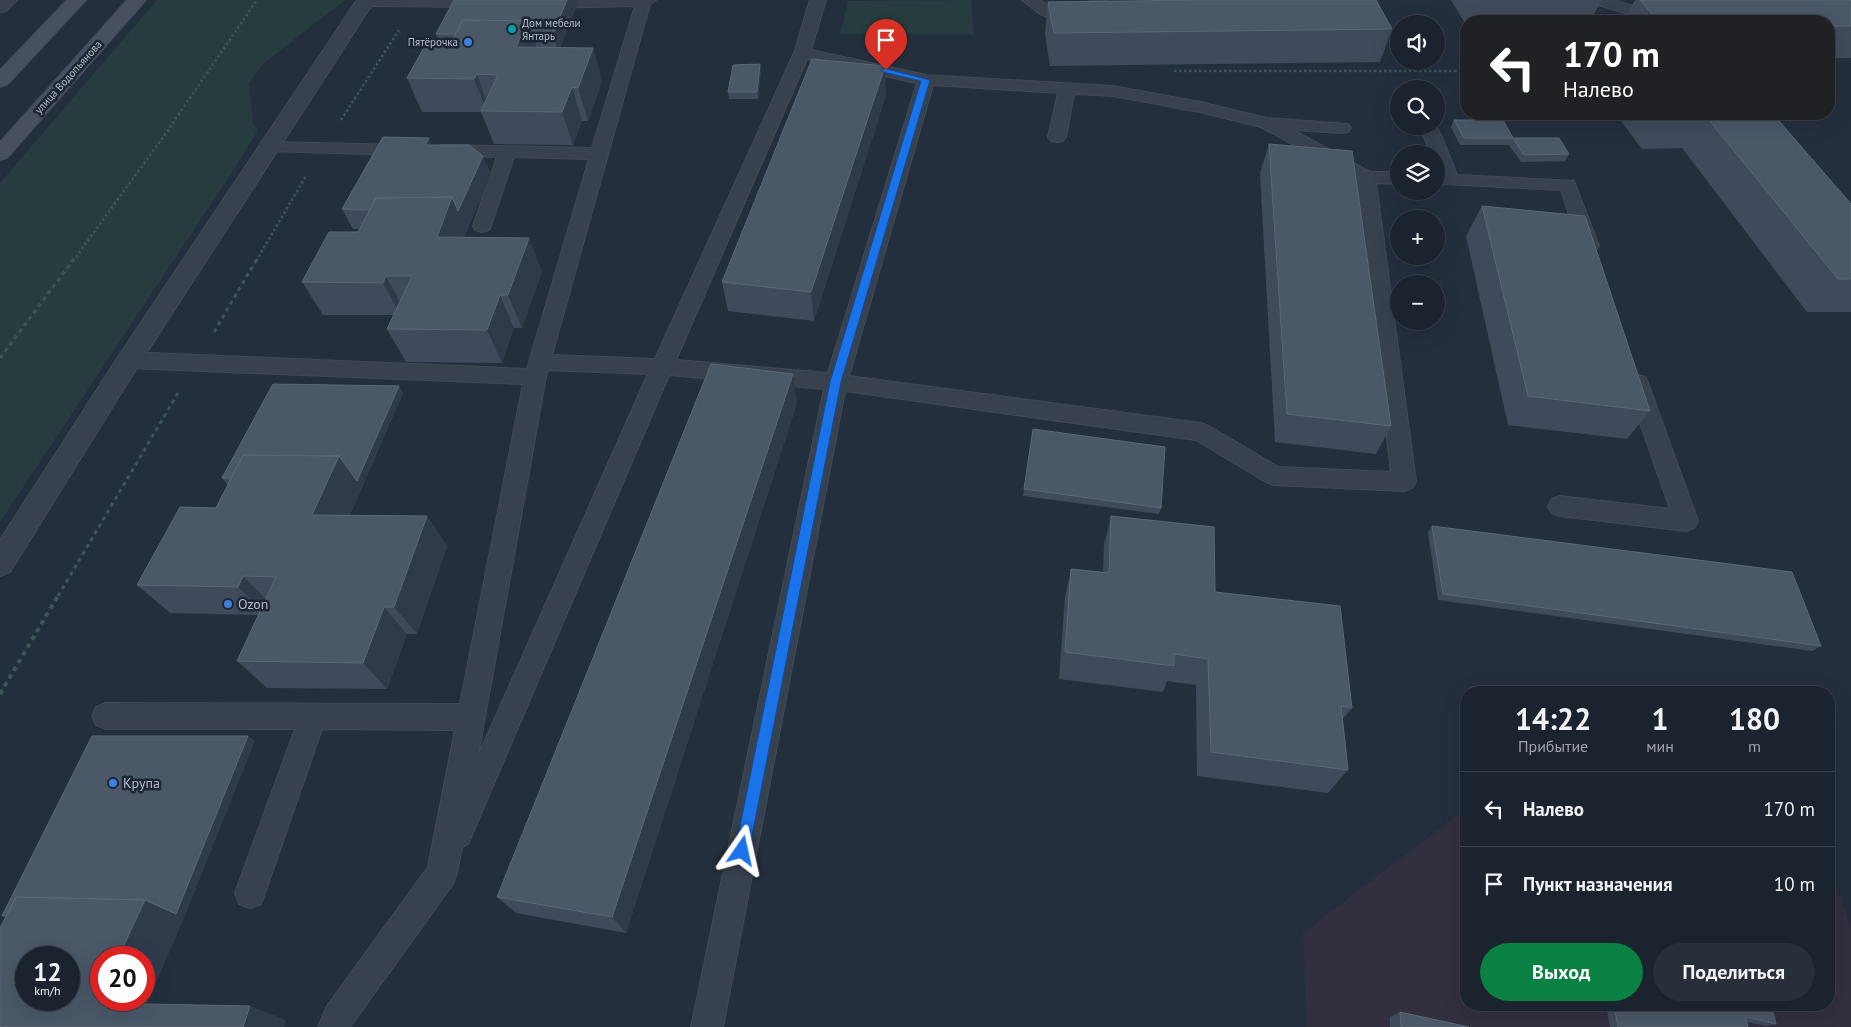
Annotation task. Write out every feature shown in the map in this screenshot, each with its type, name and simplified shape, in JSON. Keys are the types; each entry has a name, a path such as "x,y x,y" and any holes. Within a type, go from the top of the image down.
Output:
{"main road":[{"path":"0,81 77,0"},
{"name":"улица Водопьянова","path":"0,154 137,0"}],"street":[{"path":"0,7 8,0"},
{"path":"0,564 129,360 366,1"}],"lane":[{"path":"442,873 537,370 646,0 607,3 527,3"},
{"path":"334,1027 338,1017 442,873 662,367 802,53 818,0"},
{"path":"1030,0 1045,11 1100,6 1120,11"},
{"path":"1596,0 1648,15"},
{"path":"366,1 497,2"},
{"path":"802,53 860,64 926,80 1113,91 1200,107 1267,123 1342,128"},
{"path":"707,1027 836,382 926,80"},
{"path":"1057,137 1067,88"},
{"path":"1267,123 1366,177 1390,178"},
{"path":"269,147 600,154"},
{"path":"482,226 507,152"},
{"path":"129,360 537,370 662,367 836,382 1201,432 1274,476 1404,482 1366,177"},
{"path":"1445,179 1568,185 1594,260"},
{"path":"1560,506 1686,521 1630,363"},
{"path":"106,716 470,717"},
{"path":"250,893 313,716"}],"path":[{"path":"0,358 138,172 222,54 257,0"}],"shaded area":[{"path":"1460,813 1460,1011 1835,1011 1835,888 1837,889 1851,928 1851,1027 1307,1027 1303,933"}],"green space":[{"path":"157,0 345,0 263,64 249,84 253,123 258,130 233,171 0,522 0,183"},
{"path":"971,0 974,35 840,34 848,1"}],"building":[{"path":"454,0 567,0 553,34 533,34 528,21 463,20 456,34 436,34"},
{"path":"1376,0 1390,25 1390,29 1054,33 1048,2"},
{"path":"1640,0 1851,0 1851,26 1835,26 1835,15 1653,15"},
{"path":"463,20 528,21 516,47 593,48 578,88 572,87 562,112 481,111 498,75 477,74 474,79 407,78 426,44 450,44"},
{"path":"812,59 885,66 811,292 722,282"},
{"path":"760,64 757,92 728,92 733,65"},
{"path":"1454,120 1503,120 1513,138 1464,138"},
{"path":"1709,120 1778,120 1851,204 1851,279 1838,279"},
{"path":"383,137 429,138 425,145 469,145 483,156 458,211 452,197 376,198 370,210 342,209"},
{"path":"1513,138 1559,138 1569,154 1524,155"},
{"path":"1269,144 1352,151 1391,426 1287,414"},
{"path":"452,197 437,237 529,238 508,295 500,295 487,330 387,329 412,276 386,276 383,283 302,282 329,232 358,232 376,198"},
{"path":"1482,206 1585,216 1650,411 1528,396"},
{"path":"711,364 793,374 612,917 497,897"},
{"path":"273,384 399,386 357,481 339,456 243,455 231,478 222,478"},
{"path":"1033,429 1165,447 1161,508 1024,489"},
{"path":"243,455 339,456 312,515 427,516 394,607 384,607 363,663 237,661 276,577 243,576 238,587 137,585 180,507 216,508"},
{"path":"1111,516 1214,527 1215,592 1340,606 1352,708 1341,706 1348,770 1211,752 1208,659 1174,654 1174,666 1065,652 1071,569 1109,573"},
{"path":"1432,526 1792,572 1821,646 1443,594"},
{"path":"92,736 248,736 176,914 145,900 16,897 7,916 2,916"},
{"path":"16,897 145,900 124,946 90,946 90,1011 155,1011 155,1004 250,1006 243,1027 0,1027 0,928"},
{"path":"1615,1011 1773,1011 1776,1024 1746,1017 1748,1027 1618,1027"},
{"path":"1400,1012 1469,1027 1401,1027"}],"place":[{"name":"Дом мебели Янтарь","path":"512,29"},
{"name":"Пятёрочка","path":"468,42"},
{"name":"Ozon","path":"228,604"},
{"name":"Крупа","path":"113,783"}],"route":[{"path":"742,851 836,382 926,80 886,70"}]}
